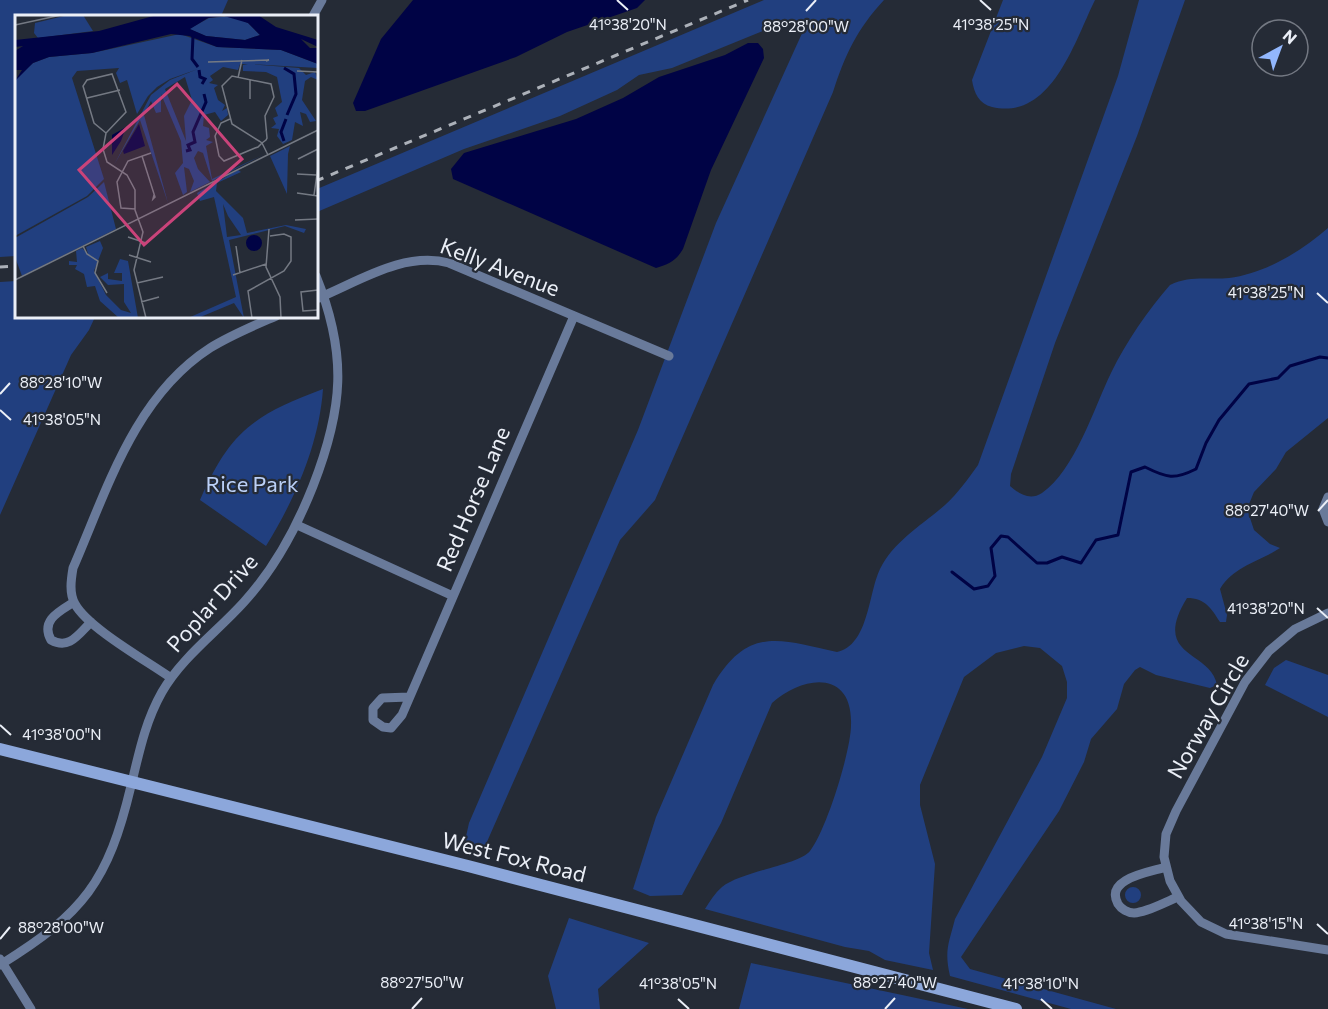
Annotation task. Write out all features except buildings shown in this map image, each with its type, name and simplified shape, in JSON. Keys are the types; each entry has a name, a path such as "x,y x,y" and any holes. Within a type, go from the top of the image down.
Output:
{"street":[{"path":"314,15 322,0"},
{"name":"Kelly Avenue","path":"320,298 395,266 417,259 432,259 449,263 669,356"},
{"name":"Poplar Drive","path":"1,962 39,940 75,910 102,874 120,831 149,716 171,678 262,581 297,525 325,454 338,400 337,350 320,298"},
{"name":"Red Horse Lane","path":"409,697 574,316"},
{"path":"171,678 91,622 74,602 71,590 73,568 130,438 151,404 178,374 208,350 233,334 271,318"},
{"path":"1328,497 1323,509 1328,522"},
{"path":"297,525 453,596"},
{"path":"74,602 57,613 48,623 47,629 51,640 64,644 70,643 91,622"},
{"name":"Norway Circle","path":"1328,613 1295,629 1269,651 1245,681 1166,834 1164,857 1178,897 1201,922 1226,934 1328,950"},
{"name":"West Fox Road","path":"0,749 1016,1009"},
{"path":"1166,867 1122,882 1116,891 1117,901 1123,910 1134,913 1178,897"},
{"path":"1,962 31,1009"}],"green space":[{"path":"0,0 228,0 221,15 15,15 15,256 0,257"},
{"path":"764,0 884,0 866,21 847,54 833,92 655,500 620,540 486,844 477,852 468,849 465,841 469,823 638,430 716,223 804,29 801,24 790,20 672,68 639,75 617,90 560,116 464,149 318,212 318,189"},
{"path":"1003,0 1095,0 1069,55 1046,90 1031,102 1013,108 987,106 980,101 972,80"},
{"path":"1139,0 1185,0 1137,136 1055,343 1011,474 1010,486 1025,496 1033,496 1042,493 1054,483 1074,454 1123,350 1170,285 1185,280 1229,278 1256,272 1294,253 1328,228 1328,418 1286,452 1276,469 1254,492 1247,509 1254,530 1270,544 1280,548 1232,575 1220,589 1227,615 1226,622 1220,622 1207,605 1193,598 1187,598 1177,618 1175,632 1179,643 1205,665 1217,685 1210,688 1156,675 1140,667 1135,670 1124,684 1117,709 1091,739 1084,762 1059,811 961,957 970,969 1116,1009 1071,1009 950,976 948,967 947,953 955,919 1042,757 1067,698 1067,682 1062,666 1040,648 1024,646 996,653 964,677 920,785 920,805 935,864 929,953 933,970 885,960 869,951 845,947 705,909 717,892 731,881 804,856 816,841 836,790 847,753 851,725 849,707 844,694 835,686 824,682 798,687 772,703 721,823 682,895 650,896 633,889 656,817 713,685 726,666 739,653 752,645 766,642 798,643 837,652 848,647 856,640 862,629 876,579 886,559 909,534 950,500 978,465 1118,76"},
{"path":"15,281 15,318 95,318 71,355 0,515 0,282"},
{"name":"Rice Park","path":"323,389 321,410 304,471 287,510 266,546 200,500 222,457 247,428 279,408"},
{"path":"1286,660 1328,675 1328,717 1265,685 1274,668"},
{"path":"1130,887 1136,887 1141,895 1139,901 1130,903 1125,898 1125,892"},
{"path":"569,918 649,943 598,989 600,1009 556,1009 548,976"},
{"path":"751,963 968,1009 739,1009"}],"shaded area":[{"path":"413,0 645,0 637,8 567,32 516,57 365,111 356,111 353,103 381,39"},
{"path":"748,43 758,43 763,49 764,58 711,170 683,249 675,259 668,263 656,268 453,179 451,169 464,153 576,119 623,98 659,77 725,55"}],"waterway":[{"path":"952,572 974,589 988,586 995,576 991,548 1001,536 1008,537 1037,563 1047,563 1062,557 1081,563 1096,540 1118,535 1131,472 1145,467 1159,474 1176,476 1196,469 1206,443 1219,420 1249,384 1278,378 1290,366 1320,357 1328,358"}],"railway":[{"path":"318,180 748,0"},
{"path":"0,267 15,266"}]}
